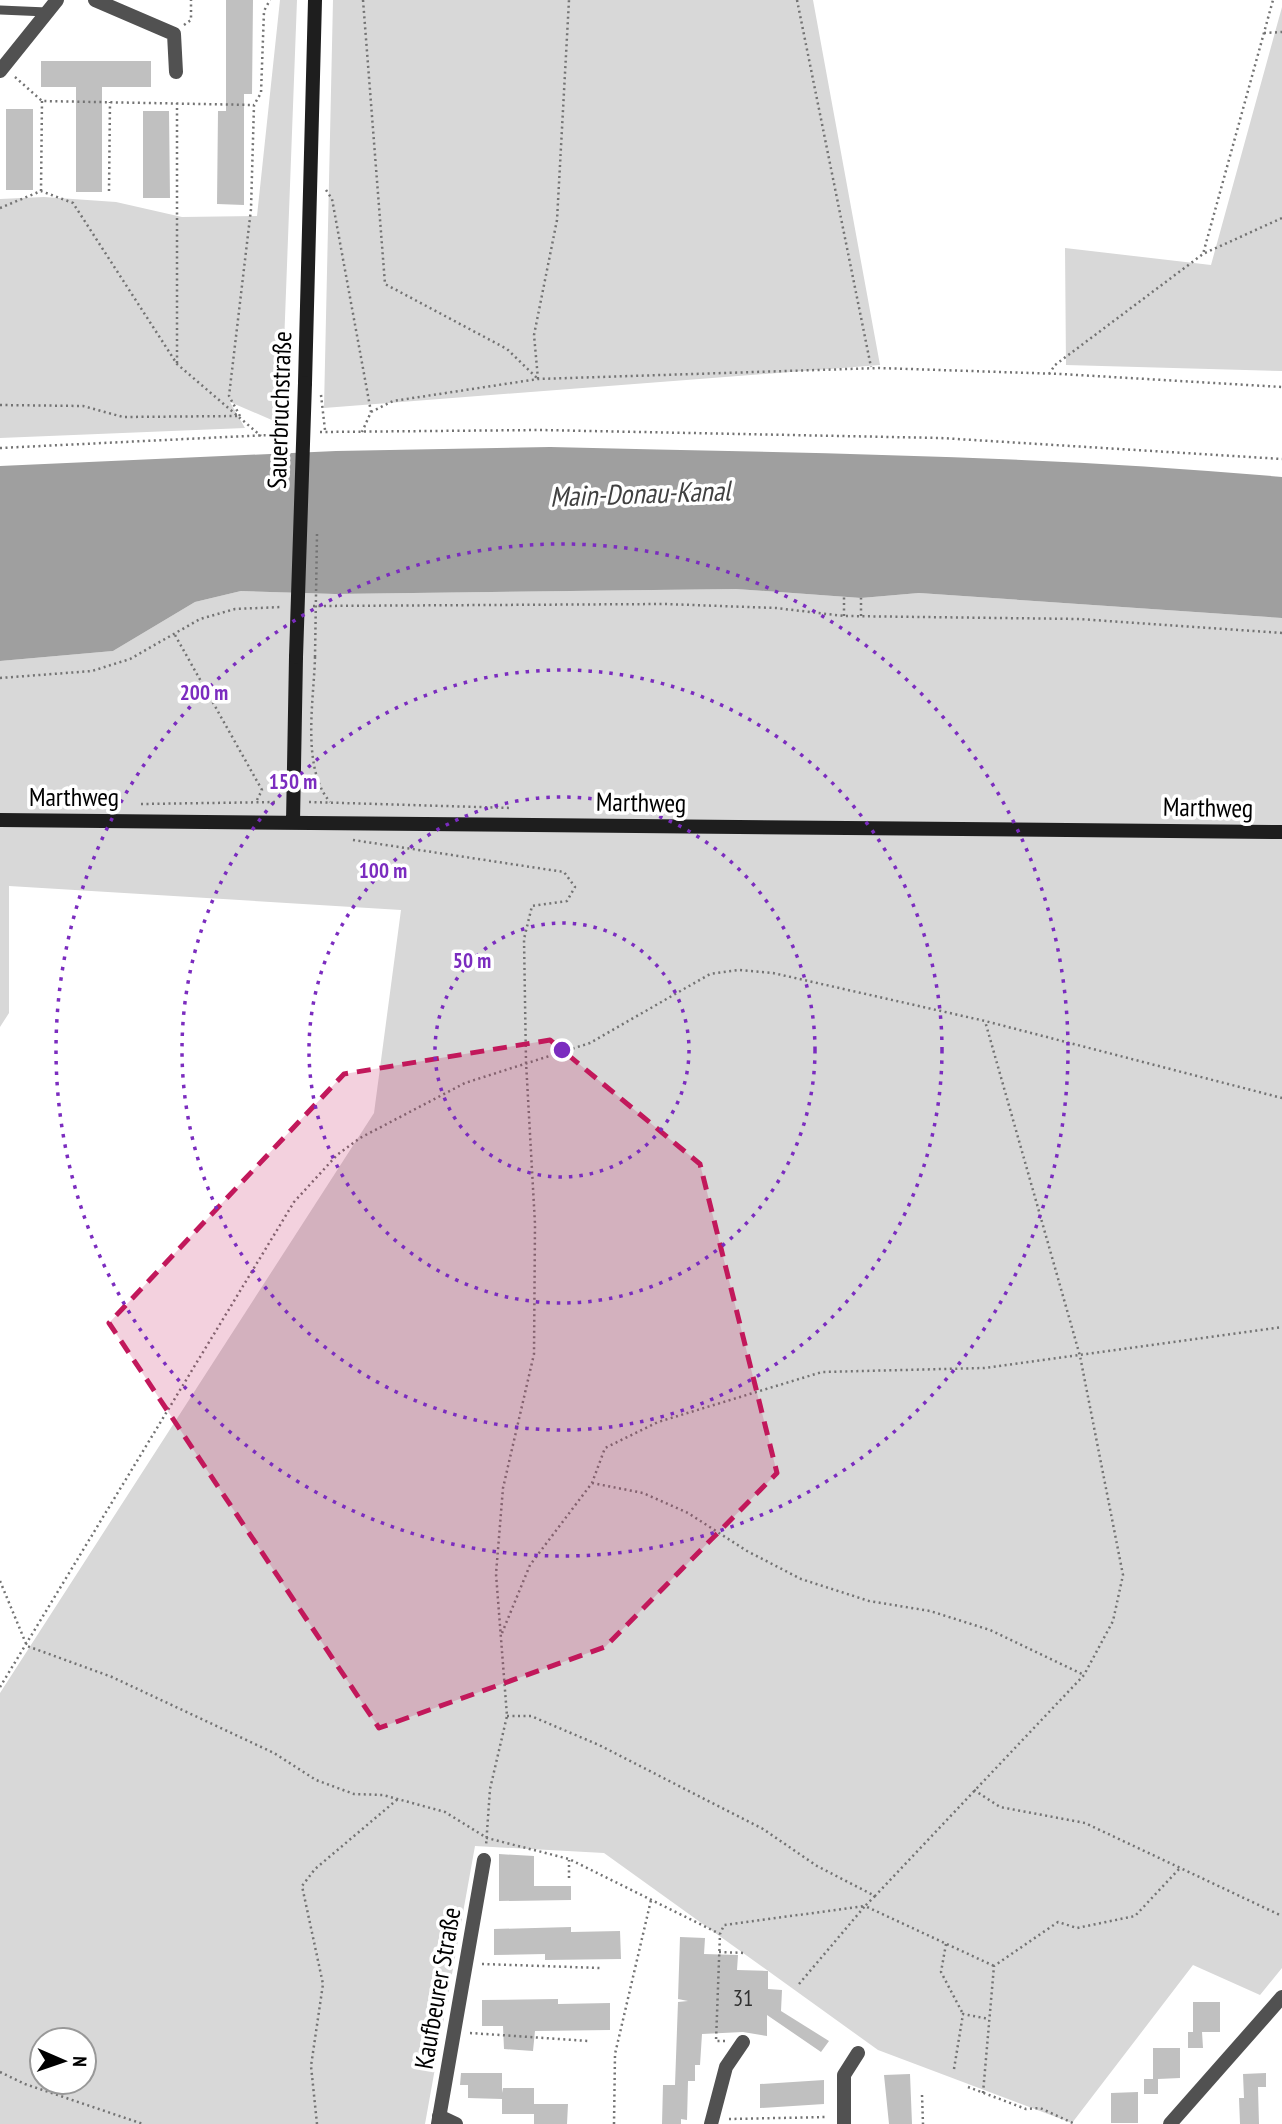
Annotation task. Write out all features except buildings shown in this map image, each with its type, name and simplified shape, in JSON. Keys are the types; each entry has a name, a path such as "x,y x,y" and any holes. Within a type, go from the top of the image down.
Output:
{"main road":[{"name":"Sauerbruchstraße","path":"293,822 315,0"},
{"name":"Marthweg","path":"0,820 1282,832"}],"street":[{"path":"2,69 57,0"},
{"path":"95,0 174,34 176,72"},
{"name":"Kaufbeurer Straße","path":"438,2120 484,1860"},
{"path":"1170,2124 1281,1999"},
{"path":"711,2121 726,2067 743,2042"},
{"path":"844,2120 844,2075 858,2053"},
{"path":"438,2120 456,2124"}],"lane":[{"path":"0,10 47,12"}],"path":[{"path":"174,34 191,20 191,0"},
{"path":"240,416 229,396 251,209 254,105 261,93 264,11 270,0"},
{"path":"363,0 385,284 507,349 538,380"},
{"path":"538,380 534,335 557,220 569,0"},
{"path":"797,0 871,368"},
{"path":"1203,254 1273,0"},
{"path":"1264,33 1282,32"},
{"path":"2,69 43,101 254,105"},
{"path":"41,191 43,101"},
{"path":"109,191 110,102"},
{"path":"177,103 177,364"},
{"path":"310,188 326,189 332,199 371,412 362,432"},
{"path":"0,208 41,191 73,203 177,364 261,436 0,447"},
{"path":"1049,374 1055,365 1203,254 1282,218"},
{"path":"371,412 393,401 538,380 871,368 1049,374 1282,387"},
{"path":"320,383 325,432"},
{"path":"0,405 83,407 123,416 240,416"},
{"path":"317,432 540,430 941,439 1282,459"},
{"path":"844,597 844,616"},
{"path":"861,598 861,616"},
{"path":"303,607 665,604 776,608 844,616 1079,619 1282,633"},
{"path":"0,678 92,671 130,659 200,619 235,609 289,607"},
{"path":"131,804 256,802 262,790 175,635"},
{"path":"315,657 312,764 315,782 322,793 330,802 419,805"},
{"path":"400,845 564,872 575,887 567,901 532,906 524,939 526,1062 536,1224 534,1354 503,1488 496,1574 507,1716 490,1789 484,1860"},
{"path":"0,1687 294,1202 337,1155 360,1138 465,1083 590,1042 710,974 739,970 773,973 985,1021 1282,1098"},
{"path":"799,1984 874,1896 1084,1675 1113,1621 1123,1575 1080,1356 985,1021"},
{"path":"501,1636 530,1565 592,1483 605,1448 658,1422 822,1372 984,1368 1282,1327"},
{"path":"592,1483 643,1493 688,1513 747,1551 801,1579 869,1601 930,1611 990,1630 1084,1675"},
{"path":"0,1581 27,1646 112,1677 274,1753 316,1780 354,1794 399,1798 445,1812 487,1838 569,1860 720,1934"},
{"path":"507,1716 531,1716 599,1745 763,1829 817,1866 874,1896"},
{"path":"974,1790 1000,1807 1085,1823 1282,1916"},
{"path":"317,2124 311,2066 323,1984 302,1886 315,1869 399,1798"},
{"path":"569,1860 569,1878"},
{"path":"993,1966 1058,1922 1077,1928 1135,1916 1180,1868"},
{"path":"614,2124 615,2053 651,1900"},
{"path":"743,2042 716,2041 720,1934 724,1925 865,1906 993,1966"},
{"path":"946,1944 941,1972 962,2014 954,2069"},
{"path":"719,1952 746,1953"},
{"path":"465,1963 600,1968"},
{"path":"984,2093 993,1966"},
{"path":"962,2014 989,2019"},
{"path":"453,2032 588,2041"},
{"path":"0,2072 25,2084 143,2124"},
{"path":"968,2087 1026,2109 1040,2108 1076,2124"},
{"path":"922,2095 923,2124"},
{"path":"711,2121 765,2118 844,2120"},
{"path":"765,2118 765,2124"}],"highlighted area":[{"path":"550,1040 700,1164 777,1473 605,1647 379,1728 109,1323 344,1074"}],"shaded area":[{"path":"280,0 297,0 281,424 230,402 245,428 0,438 0,199 44,197 116,202 182,217 257,216"},
{"path":"333,0 813,0 880,365 324,408"},
{"path":"1282,7 1282,371 1066,365 1065,248 1211,265"},
{"path":"736,589 861,598 919,593 1282,618 1282,1968 1260,1995 1193,1965 1072,2123 878,2050 604,1853 475,1846 425,2124 0,2124 0,1693 374,1113 401,910 9,886 9,1013 0,1027 0,661 113,651 195,602 241,591 335,594"}],"water":[{"name":"Main-Donau-Kanal","path":"550,447 1008,459 1282,477 1282,618 919,593 861,598 736,589 335,594 241,591 195,602 113,651 0,661 0,466 336,451"}]}
